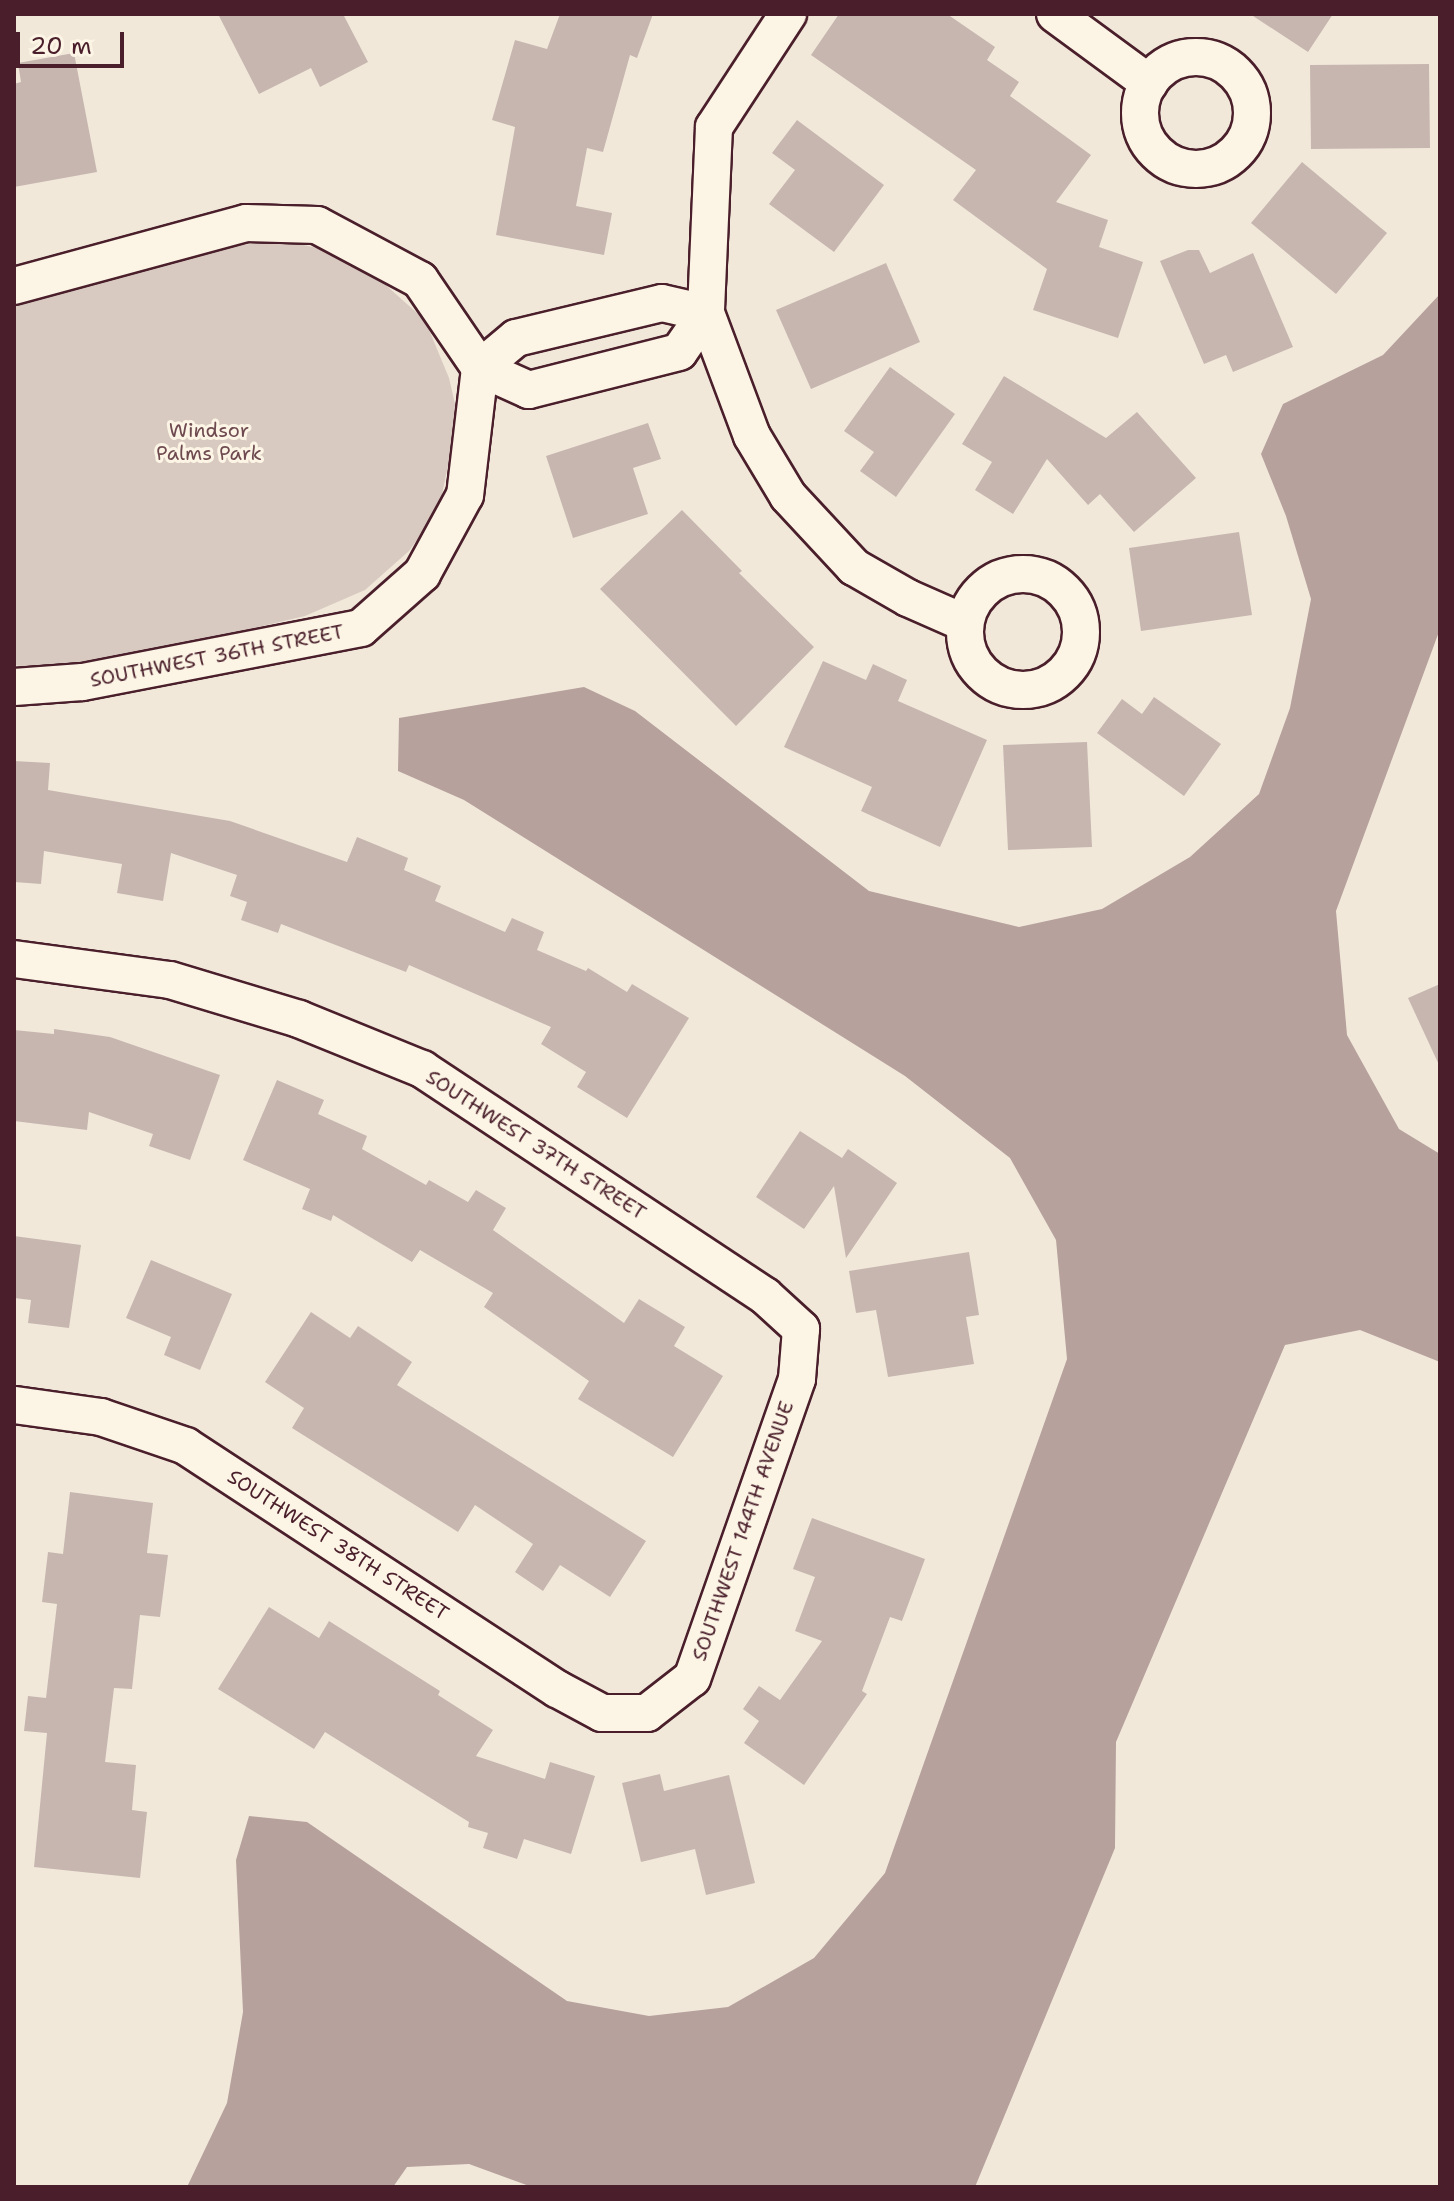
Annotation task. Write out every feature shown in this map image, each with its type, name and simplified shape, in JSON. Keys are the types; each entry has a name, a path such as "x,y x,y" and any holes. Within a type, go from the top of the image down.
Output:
{"street":[{"path":"788,14 714,127 706,313 752,436 788,496 854,567 908,598 965,623"},
{"path":"1055,14 1149,83"},
{"path":"14,286 246,223 317,225 420,280 480,368 529,390 679,352 706,313"},
{"path":"480,368 516,338 662,303 706,313"},
{"name":"SOUTHWEST 36TH STREET","path":"14,687 82,682 361,628 422,574 465,495 480,368"},
{"name":"SOUTHWEST 37TH STREET","path":"14,959 170,980 299,1019 422,1069 765,1296 801,1329"},
{"name":"SOUTHWEST 144TH AVENUE","path":"647,1713 692,1678 797,1379 801,1329"},
{"name":"SOUTHWEST 38TH STREET","path":"14,1405 101,1417 186,1446 557,1689 602,1713 647,1713"}],"green space":[{"name":"Windsor Palms Park","path":"281,240 353,256 425,320 449,378 458,417 439,509 409,551 365,590 305,616 94,666 40,668 14,665 14,300 177,254"}],"shaded area":[{"path":"1440,294 1440,629 1336,911 1347,1035 1399,1129 1440,1154 1440,1362 1360,1330 1285,1345 1116,1742 1115,1848 975,2187 532,2187 469,2164 407,2167 393,2187 187,2187 227,2103 243,2012 236,1860 249,1816 307,1822 567,2001 649,2016 728,2007 814,1958 885,1873 1067,1359 1056,1240 1010,1158 905,1076 464,800 398,771 399,718 584,687 635,711 869,891 1019,927 1102,909 1190,857 1259,794 1290,708 1311,599 1286,516 1261,454 1283,404 1383,355"}],"building":[{"path":"218,14 343,14 368,62 320,87 311,68 259,94"},
{"path":"560,14 653,14 637,58 630,55 603,152 587,148 576,206 612,213 604,255 496,235 515,127 492,120 515,40 547,49"},
{"path":"839,14 947,14 995,47 987,60 1019,82 1010,96 1091,155 1056,202 1108,220 1099,247 1143,262 1118,338 1033,310 1047,269 953,200 976,170 811,55"},
{"path":"1250,14 1333,14 1308,52"},
{"path":"74,53 97,172 14,187 14,84 21,82 18,63"},
{"path":"1429,64 1430,148 1311,149 1310,65"},
{"path":"797,120 884,185 834,252 769,204 795,170 772,153"},
{"path":"1302,162 1387,233 1336,294 1251,223"},
{"path":"1188,250 1199,250 1210,273 1253,253 1293,347 1233,372 1226,355 1204,364 1160,261"},
{"path":"886,263 920,342 811,389 776,310"},
{"path":"890,367 955,414 896,497 860,471 874,452 844,431"},
{"path":"1004,376 1106,438 1137,412 1196,478 1134,532 1100,494 1088,505 1047,459 1013,514 975,490 992,462 962,444"},
{"path":"648,423 661,459 633,468 648,514 573,538 546,456"},
{"path":"682,510 742,571 739,573 814,647 736,726 600,589"},
{"path":"1239,532 1252,615 1141,631 1129,548"},
{"path":"823,661 866,680 873,664 907,680 898,701 987,740 940,847 861,811 872,787 784,747"},
{"path":"1154,697 1221,744 1184,796 1097,733 1122,699 1142,714"},
{"path":"1087,742 1092,847 1008,850 1003,745"},
{"path":"14,761 50,763 48,790 230,821 347,862 357,837 408,858 404,870 441,886 435,901 505,932 512,918 544,932 537,950 586,971 588,968 627,992 632,984 689,1018 627,1118 577,1087 586,1072 541,1044 551,1027 409,965 406,972 281,924 278,933 241,920 247,902 230,896 237,875 171,853 163,901 117,893 122,864 44,851 41,884 14,882"},
{"path":"1440,984 1440,1067 1408,998"},
{"path":"54,1029 110,1037 220,1075 190,1160 149,1146 153,1134 89,1112 87,1130 14,1121 14,1030 54,1034"},
{"path":"277,1080 324,1100 318,1114 367,1136 362,1149 426,1185 429,1180 468,1202 476,1190 506,1208 493,1230 624,1323 639,1299 685,1327 674,1346 723,1376 673,1457 578,1399 589,1381 484,1307 493,1293 420,1250 412,1262 333,1215 331,1221 302,1209 310,1189 243,1160"},
{"path":"800,1131 842,1158 848,1149 897,1183 846,1258 834,1186 804,1229 756,1197"},
{"path":"14,1236 81,1245 69,1328 28,1323 31,1300 14,1298"},
{"path":"969,1252 979,1315 966,1317 974,1364 888,1377 876,1310 856,1313 849,1271"},
{"path":"151,1260 232,1294 200,1370 164,1355 171,1337 126,1318"},
{"path":"311,1312 350,1338 358,1326 412,1362 397,1385 646,1541 610,1597 560,1565 543,1591 515,1572 533,1544 475,1505 458,1532 292,1428 304,1408 265,1382"},
{"path":"70,1492 153,1503 147,1553 168,1555 160,1617 140,1615 132,1689 114,1688 105,1762 136,1765 132,1810 147,1812 140,1878 34,1867 47,1733 24,1731 28,1696 46,1698 57,1604 42,1602 48,1552 63,1554"},
{"path":"812,1518 925,1559 902,1621 890,1617 862,1691 867,1694 804,1785 744,1743 759,1721 743,1709 759,1686 780,1700 822,1641 795,1631 815,1577 793,1569"},
{"path":"269,1607 319,1638 329,1621 440,1691 438,1695 493,1730 476,1756 545,1779 550,1762 595,1776 571,1854 524,1839 517,1859 483,1848 488,1833 468,1827 469,1822 325,1732 314,1749 218,1689"},
{"path":"660,1774 664,1791 729,1775 755,1883 706,1895 695,1849 641,1862 622,1783"}]}
